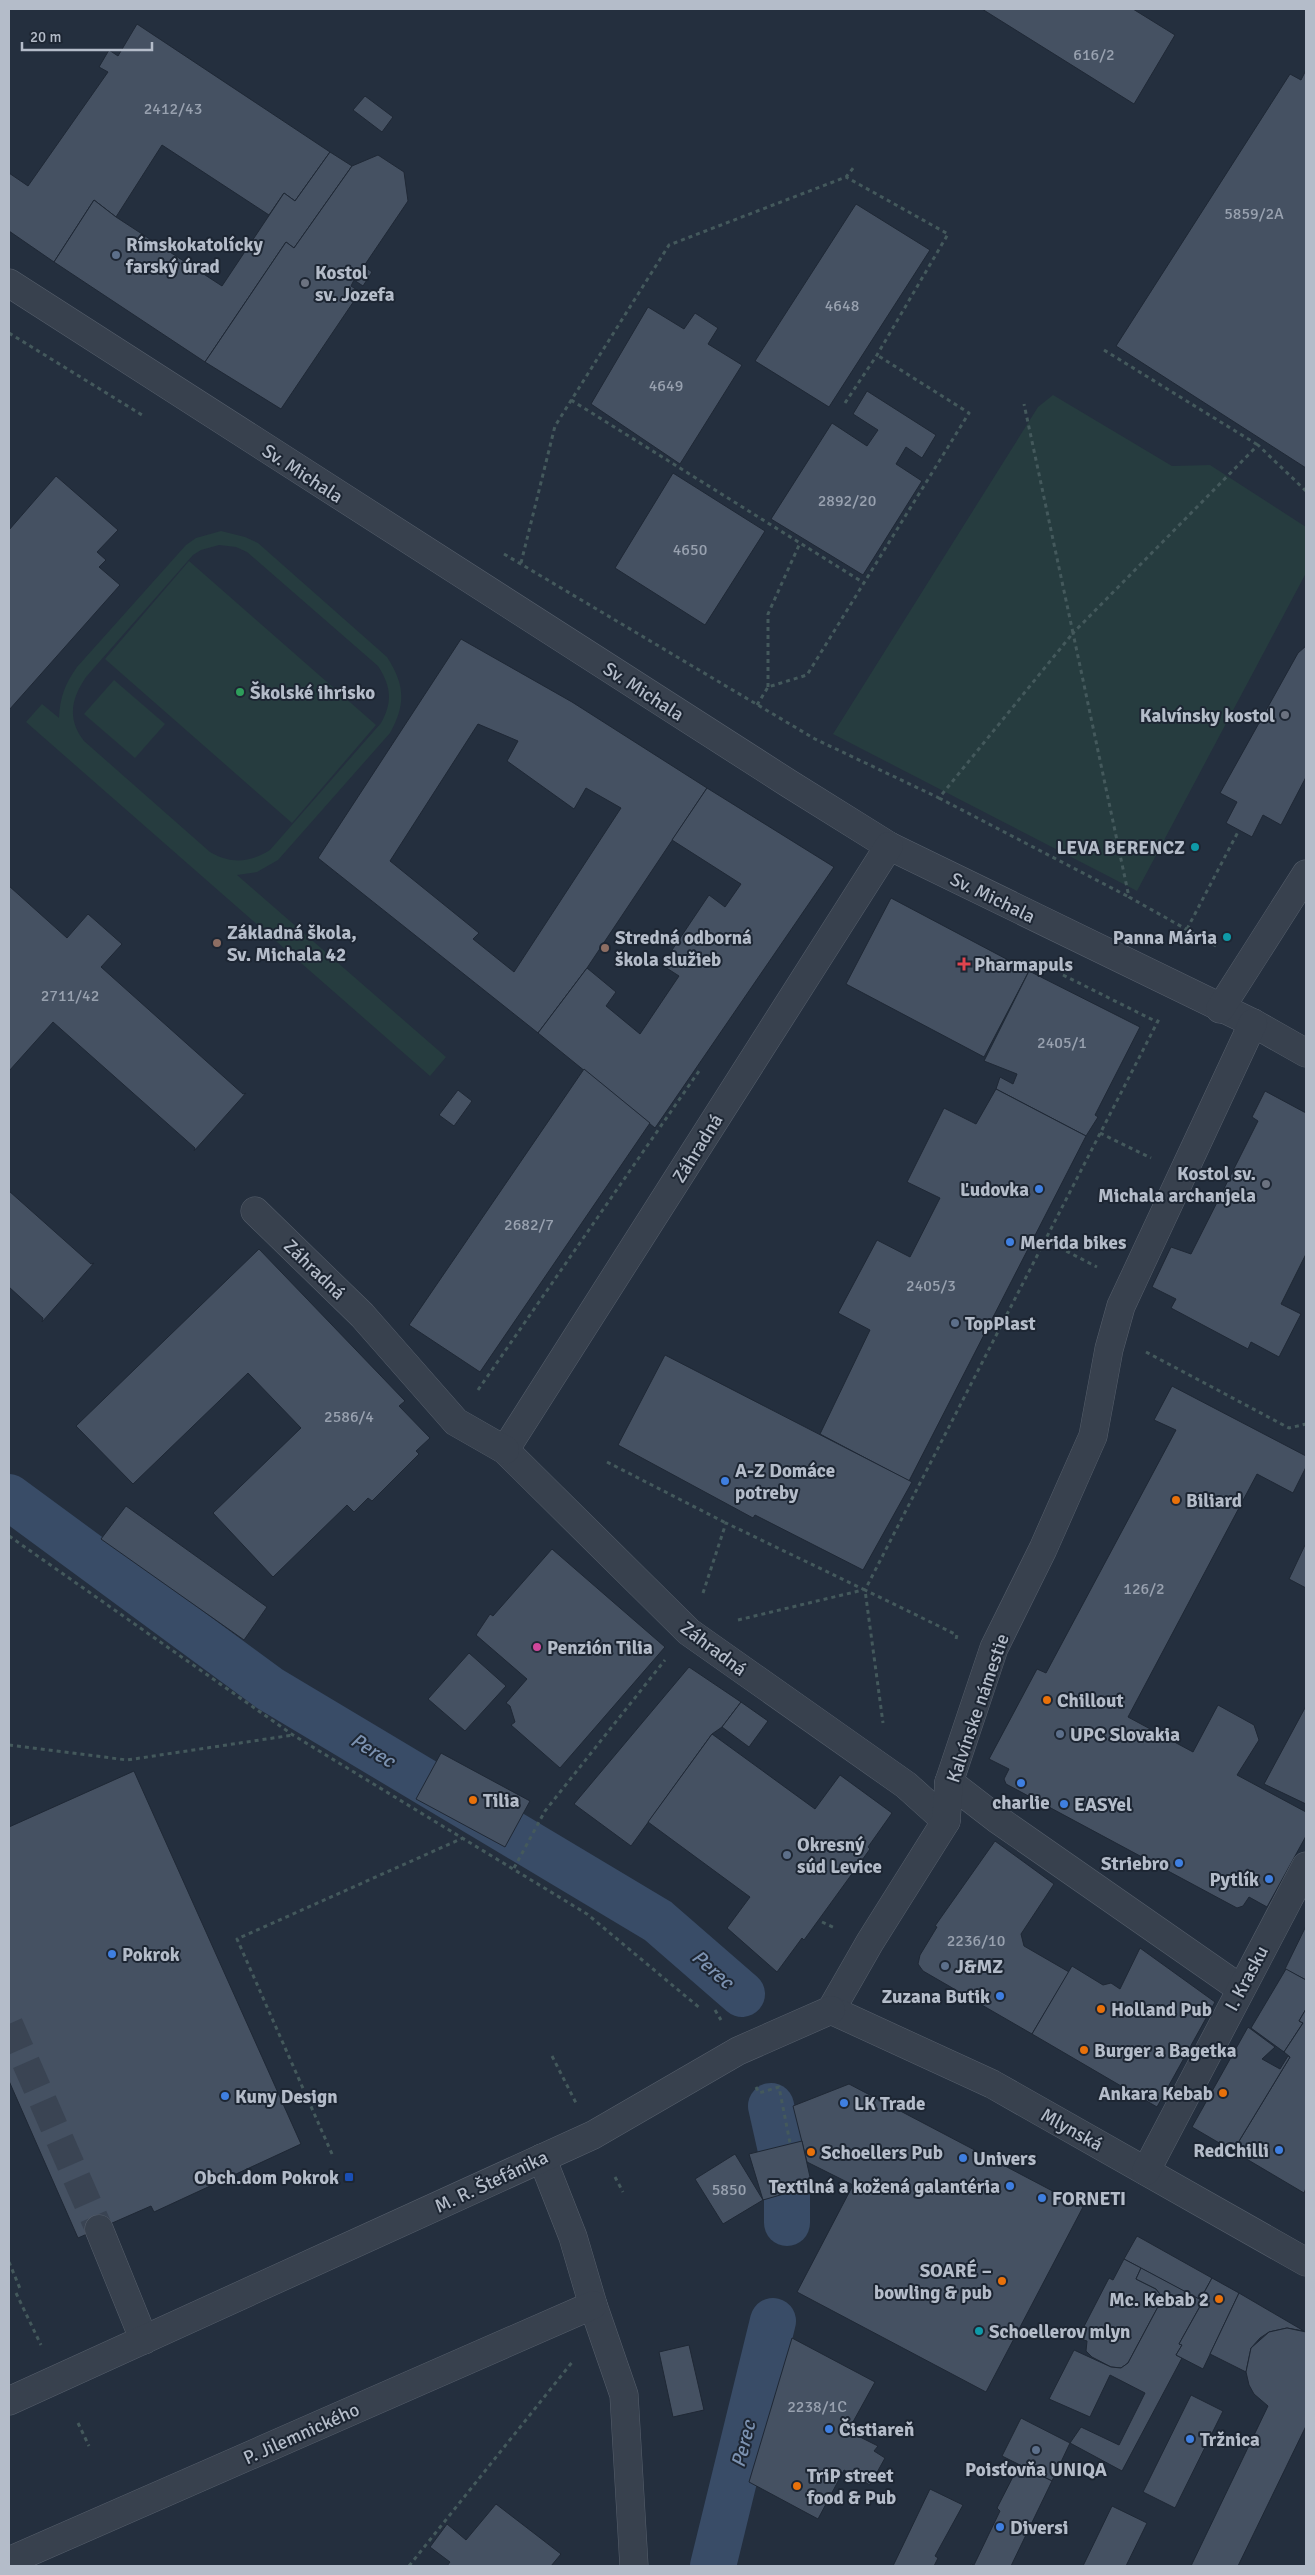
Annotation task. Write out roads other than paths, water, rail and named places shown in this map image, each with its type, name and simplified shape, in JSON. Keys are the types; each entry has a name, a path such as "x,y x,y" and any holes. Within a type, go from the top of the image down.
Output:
{"street":[{"name":"Sv. Michala","path":"9,283 889,846 1176,988 1253,1023 1306,1053"},
{"name":"Záhradná","path":"505,1450 889,846"},
{"path":"1220,1009 1306,874"},
{"name":"Kalvínske námestie","path":"831,2010 870,1942 946,1821 949,1782 994,1648 1043,1549 1092,1436 1113,1335 1126,1296 1253,1023"},
{"name":"Záhradná","path":"255,1210 362,1315 456,1422 505,1450 689,1632 906,1785 946,1821"},
{"path":"949,1782 998,1819 1241,1989"},
{"name":"I. Krasku","path":"1146,2171 1306,1866"},
{"name":"M. R. Štefánika","path":"9,2401 592,2135 738,2051 831,2010"},
{"name":"Mlynská","path":"831,2010 992,2084 1306,2262"},
{"path":"542,2158 573,2237 593,2305 624,2395 634,2566"},
{"path":"99,2229 144,2340"},
{"name":"P. Jilemnického","path":"9,2561 593,2305"}],"waterway":[{"name":"Perec","path":"9,1497 270,1689 658,1921 742,1994"},
{"name":"Perec","path":"771,2106 780,2146"},
{"name":"Perec","path":"787,2194 787,2223"},
{"name":"Perec","path":"713,2566 773,2321"}],"tunnel":[{"path":"9,2024 99,2229"}],"place":[{"name":"Rímskokatolícky farský úrad","path":"116,255"},
{"name":"Kostol sv. Jozefa","path":"305,283"},
{"name":"Školské ihrisko","path":"240,692"},
{"name":"Kalvínsky kostol","path":"1285,715"},
{"name":"LEVA BERENCZ","path":"1195,847"},
{"name":"Panna Mária","path":"1227,937"},
{"name":"Základná škola, Sv. Michala 42","path":"217,943"},
{"name":"Stredná odborná škola služieb","path":"605,948"},
{"name":"Pharmapuls","path":"964,964"},
{"name":"Kostol sv. Michala archanjela","path":"1266,1184"},
{"name":"Ľudovka","path":"1039,1189"},
{"name":"Merida bikes","path":"1010,1242"},
{"name":"TopPlast","path":"955,1323"},
{"name":"A-Z Domáce potreby","path":"725,1481"},
{"name":"Biliard","path":"1176,1500"},
{"name":"Penzión Tilia","path":"537,1647"},
{"name":"Chillout","path":"1047,1700"},
{"name":"UPC Slovakia","path":"1060,1734"},
{"name":"charlie","path":"1021,1783"},
{"name":"Tilia","path":"473,1800"},
{"name":"EASYel","path":"1064,1804"},
{"name":"Okresný súd Levice","path":"787,1855"},
{"name":"Striebro","path":"1179,1863"},
{"name":"Pytlík","path":"1269,1879"},
{"name":"Pokrok","path":"112,1954"},
{"name":"J&MZ","path":"945,1966"},
{"name":"Zuzana Butik","path":"1000,1996"},
{"name":"Holland Pub","path":"1101,2009"},
{"name":"Burger a Bagetka","path":"1084,2050"},
{"name":"Ankara Kebab","path":"1223,2093"},
{"name":"Kuny Design","path":"225,2096"},
{"name":"LK Trade","path":"844,2103"},
{"name":"RedChilli","path":"1279,2150"},
{"name":"Schoellers Pub","path":"811,2152"},
{"name":"Univers","path":"963,2158"},
{"name":"Obch.dom Pokrok","path":"349,2177"},
{"name":"Textilná a kožená galantéria","path":"1010,2186"},
{"name":"FORNETI","path":"1042,2198"},
{"name":"SOARÉ – bowling & pub","path":"1002,2281"},
{"name":"Mc. Kebab 2","path":"1219,2299"},
{"name":"Schoellerov mlyn","path":"979,2331"},
{"name":"Čistiareň","path":"829,2429"},
{"name":"Tržnica","path":"1190,2439"},
{"name":"Poisťovňa UNIQA","path":"1036,2450"},
{"name":"TriP street food & Pub","path":"797,2486"},
{"name":"Diversi","path":"1000,2527"}]}
